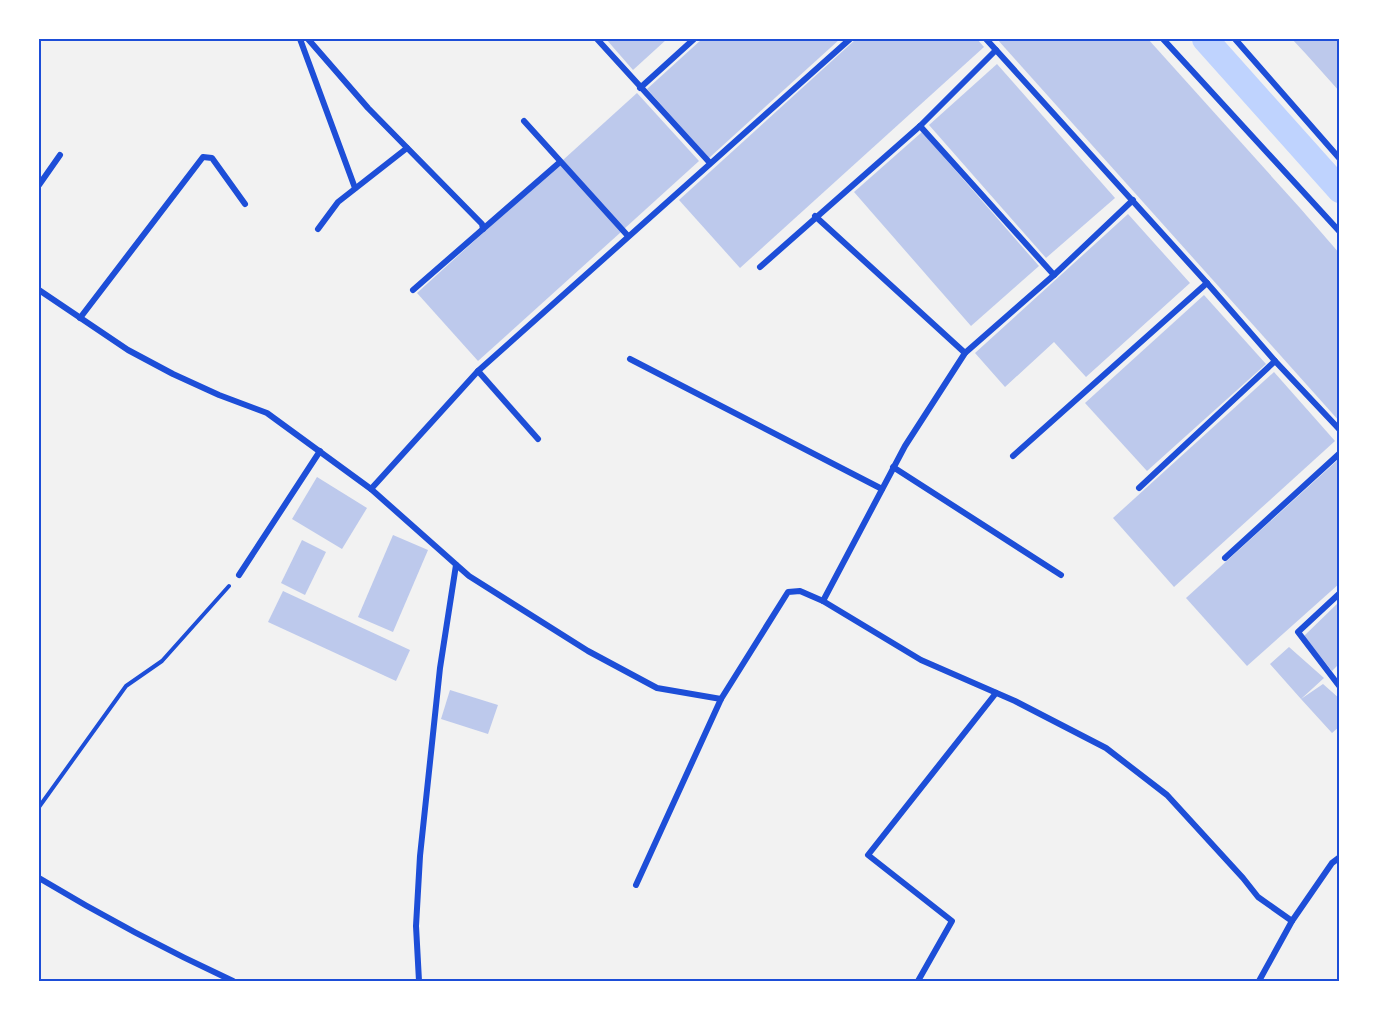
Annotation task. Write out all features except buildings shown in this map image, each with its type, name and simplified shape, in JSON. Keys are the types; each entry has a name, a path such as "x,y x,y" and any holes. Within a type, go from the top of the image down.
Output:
{"street":[{"path":"300,39 355,188"},
{"path":"308,39 368,108 483,228"},
{"path":"597,39 711,163"},
{"path":"640,88 694,39"},
{"path":"371,489 478,371 850,39"},
{"path":"986,39 1133,200 1275,361 1340,430"},
{"path":"1163,39 1340,232"},
{"path":"1235,39 1340,159"},
{"path":"760,267 815,216 920,126 996,50"},
{"path":"524,121 628,236"},
{"path":"920,126 1054,275"},
{"path":"318,229 338,202 407,148"},
{"path":"39,185 60,155"},
{"path":"80,318 203,157 212,158 245,204"},
{"path":"413,290 560,162"},
{"path":"823,601 893,467 965,353 1054,275 1133,200"},
{"path":"815,216 965,353"},
{"path":"1013,456 1207,283"},
{"path":"40,293 128,350 173,374 267,413 371,489 456,565 588,651 657,688 721,699"},
{"path":"630,359 882,489"},
{"path":"1139,488 1275,361"},
{"path":"478,371 538,439"},
{"path":"238,575 320,451"},
{"path":"1225,558 1340,453"},
{"path":"893,467 1061,575"},
{"path":"419,981 416,926 420,856 440,668 456,565"},
{"path":"636,885 721,699 788,592 800,591 823,601 921,660 996,693 1106,748 1167,795 1258,897 1292,921"},
{"path":"1340,593 1298,632 1340,687"},
{"path":"918,981 952,921 868,855 996,693"},
{"path":"1259,981 1292,921 1332,863 1340,857"},
{"path":"39,878 157,945 233,981"}],"path":[{"path":"39,807 126,686 162,661 238,575"}],"waterway":[{"path":"1205,39 1340,190"}]}
